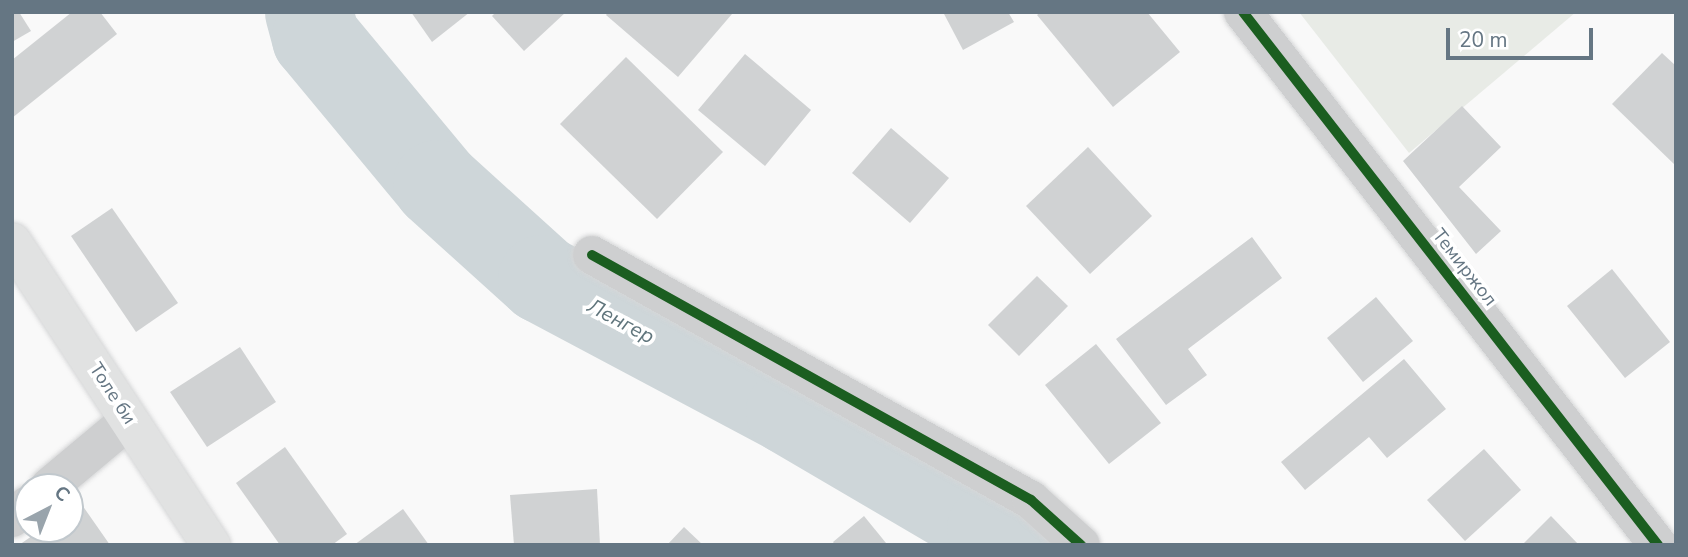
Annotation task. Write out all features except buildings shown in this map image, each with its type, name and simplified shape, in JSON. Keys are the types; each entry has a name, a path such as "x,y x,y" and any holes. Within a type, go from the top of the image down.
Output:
{"main road":[{"name":"Толе би","path":"12,242 211,545"}],"street":[{"name":"Темиржол","path":"1242,12 1658,545"},
{"path":"592,255 1031,500 1081,545"},
{"path":"66,473 129,420"}],"shaded area":[{"path":"1299,12 1576,12 1409,153"}],"waterway":[{"name":"Ленгер","path":"309,12 316,38 437,184 542,279 790,411 991,529 1009,545"}],"cycle path":[{"path":"1243,12 1658,545"},
{"path":"592,255 1031,500 1081,545"}]}
